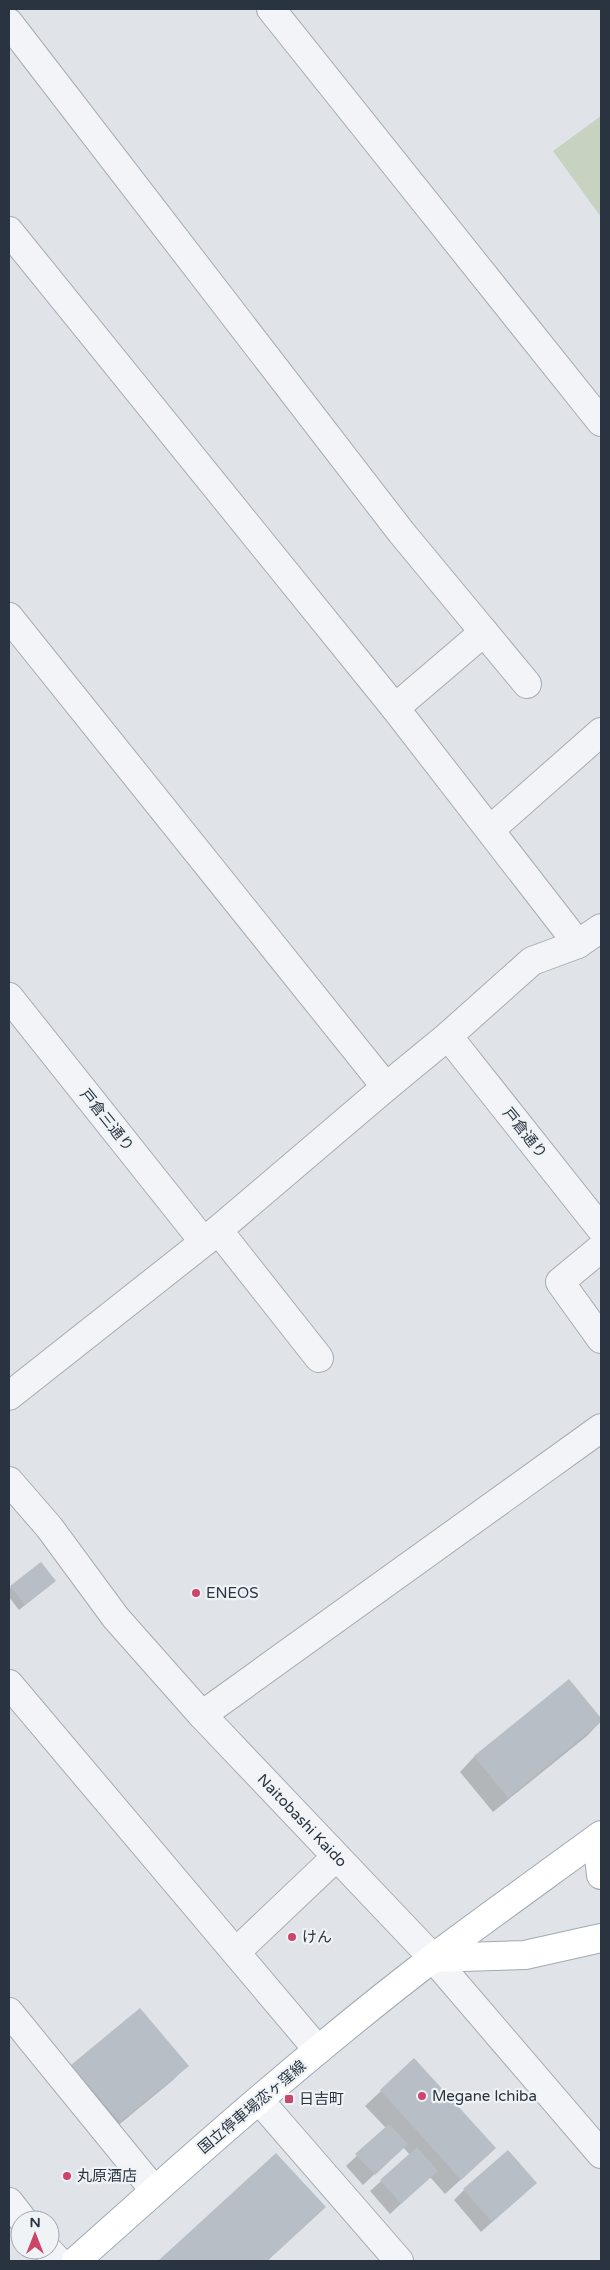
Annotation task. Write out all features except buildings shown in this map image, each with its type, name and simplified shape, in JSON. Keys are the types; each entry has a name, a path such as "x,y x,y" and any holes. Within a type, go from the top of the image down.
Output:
{"main road":[{"name":"国立停車場恋ヶ窪線","path":"76,2261 154,2190 318,2050 433,1958 601,1835"},
{"path":"601,1849 599,1856 601,1875"},
{"path":"433,1958 525,1955 601,1938"}],"street":[{"path":"271,9 601,422"},
{"path":"9,23 400,532 527,684"},
{"path":"9,231 395,708 491,829 578,944"},
{"path":"9,617 386,1086"},
{"path":"395,708 484,632"},
{"path":"491,829 601,732"},
{"path":"9,1396 211,1236 386,1086 448,1036 532,961 578,944 601,928"},
{"name":"戸倉三通り","path":"9,998 211,1236 319,1358"},
{"name":"戸倉通り","path":"448,1036 601,1229"},
{"path":"601,1248 560,1282 601,1338"},
{"path":"202,1715 601,1428"},
{"name":"Naitobashi Kaido","path":"9,1481 49,1527 116,1618 202,1715 433,1958 601,2154"},
{"path":"9,1684 318,2050"},
{"path":"236,1952 336,1857"},
{"path":"9,2012 154,2190"},
{"path":"259,2100 398,2261"}],"green space":[{"path":"601,116 601,217 553,151"}],"place":[{"name":"ENEOS","path":"196,1593"},
{"name":"けん","path":"292,1937"},
{"name":"Megane Ichiba","path":"422,2096"},
{"name":"日吉町","path":"289,2099"},
{"name":"丸原酒店","path":"67,2176"}]}
